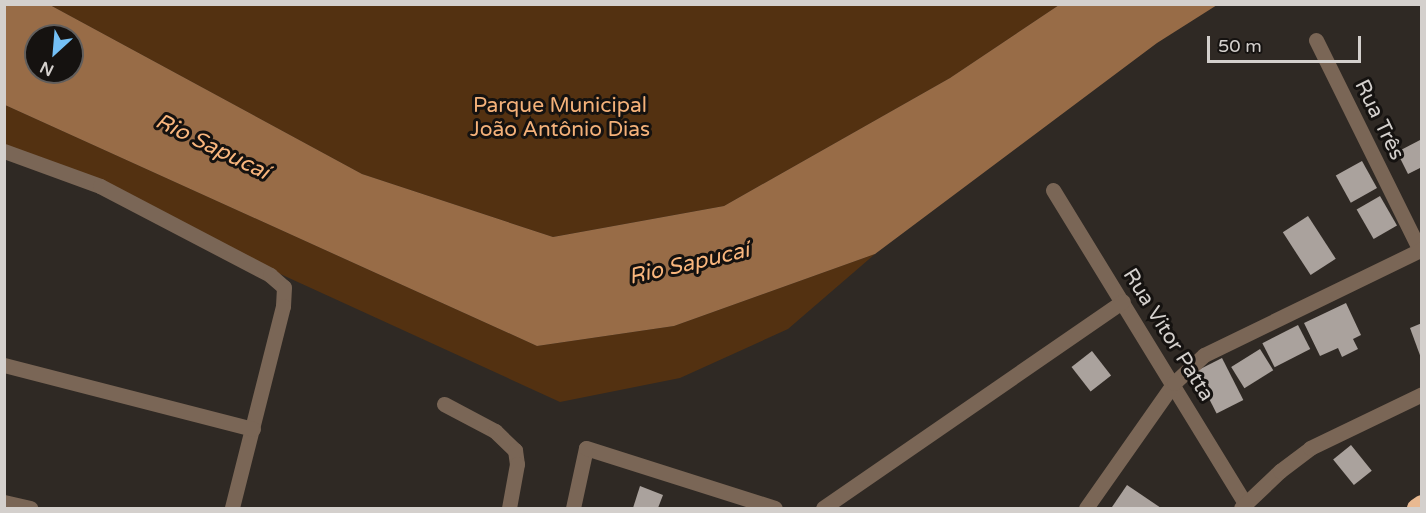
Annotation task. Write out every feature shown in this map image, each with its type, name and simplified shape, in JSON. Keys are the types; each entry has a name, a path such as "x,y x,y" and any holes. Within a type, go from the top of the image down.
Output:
{"highway":[{"path":"1416,508 1422,504"}],"street":[{"name":"Rua Três","path":"1316,40 1421,250"},
{"path":"4,151 100,186 270,275 284,287 285,295 232,508"},
{"name":"Rua Vitor Patta","path":"1053,190 1174,383 1243,506"},
{"path":"1086,508 1174,383 1204,355 1421,250"},
{"path":"823,508 1123,301"},
{"path":"4,365 253,429"},
{"path":"1243,506 1310,448 1422,394"},
{"path":"444,404 495,431 515,450 517,464 509,508"},
{"path":"573,508 586,448 775,508"},
{"path":"4,502 30,508"}],"green space":[{"name":"Parque Municipal João Antônio Dias","path":"50,5 1059,5 950,78 724,206 553,237 362,174"},
{"path":"5,105 537,346 674,326 875,254 788,329 680,378 560,402 5,148"}],"water":[{"name":"Rio Sapucaí","path":"5,4 50,5 362,174 553,237 724,206 950,78 1059,5 1217,5 1157,43 875,254 674,326 537,346 5,105"}],"building":[{"path":"1422,139 1422,167 1408,174 1397,152"},
{"path":"1362,161 1377,188 1351,203 1336,176"},
{"path":"1380,196 1397,225 1374,239 1357,210"},
{"path":"1308,216 1336,259 1311,275 1283,232"},
{"path":"1346,303 1361,335 1353,339 1358,349 1342,357 1338,348 1320,356 1304,323"},
{"path":"1422,323 1422,358 1421,358 1410,328"},
{"path":"1298,325 1310,349 1275,367 1262,343"},
{"path":"1260,349 1273,370 1244,388 1231,367"},
{"path":"1092,351 1111,375 1091,391 1072,367"},
{"path":"1222,358 1243,400 1217,413 1195,372"},
{"path":"1351,445 1372,471 1354,485 1333,459"},
{"path":"1127,485 1161,508 1112,507"},
{"path":"640,486 663,495 658,508 633,508"}]}
